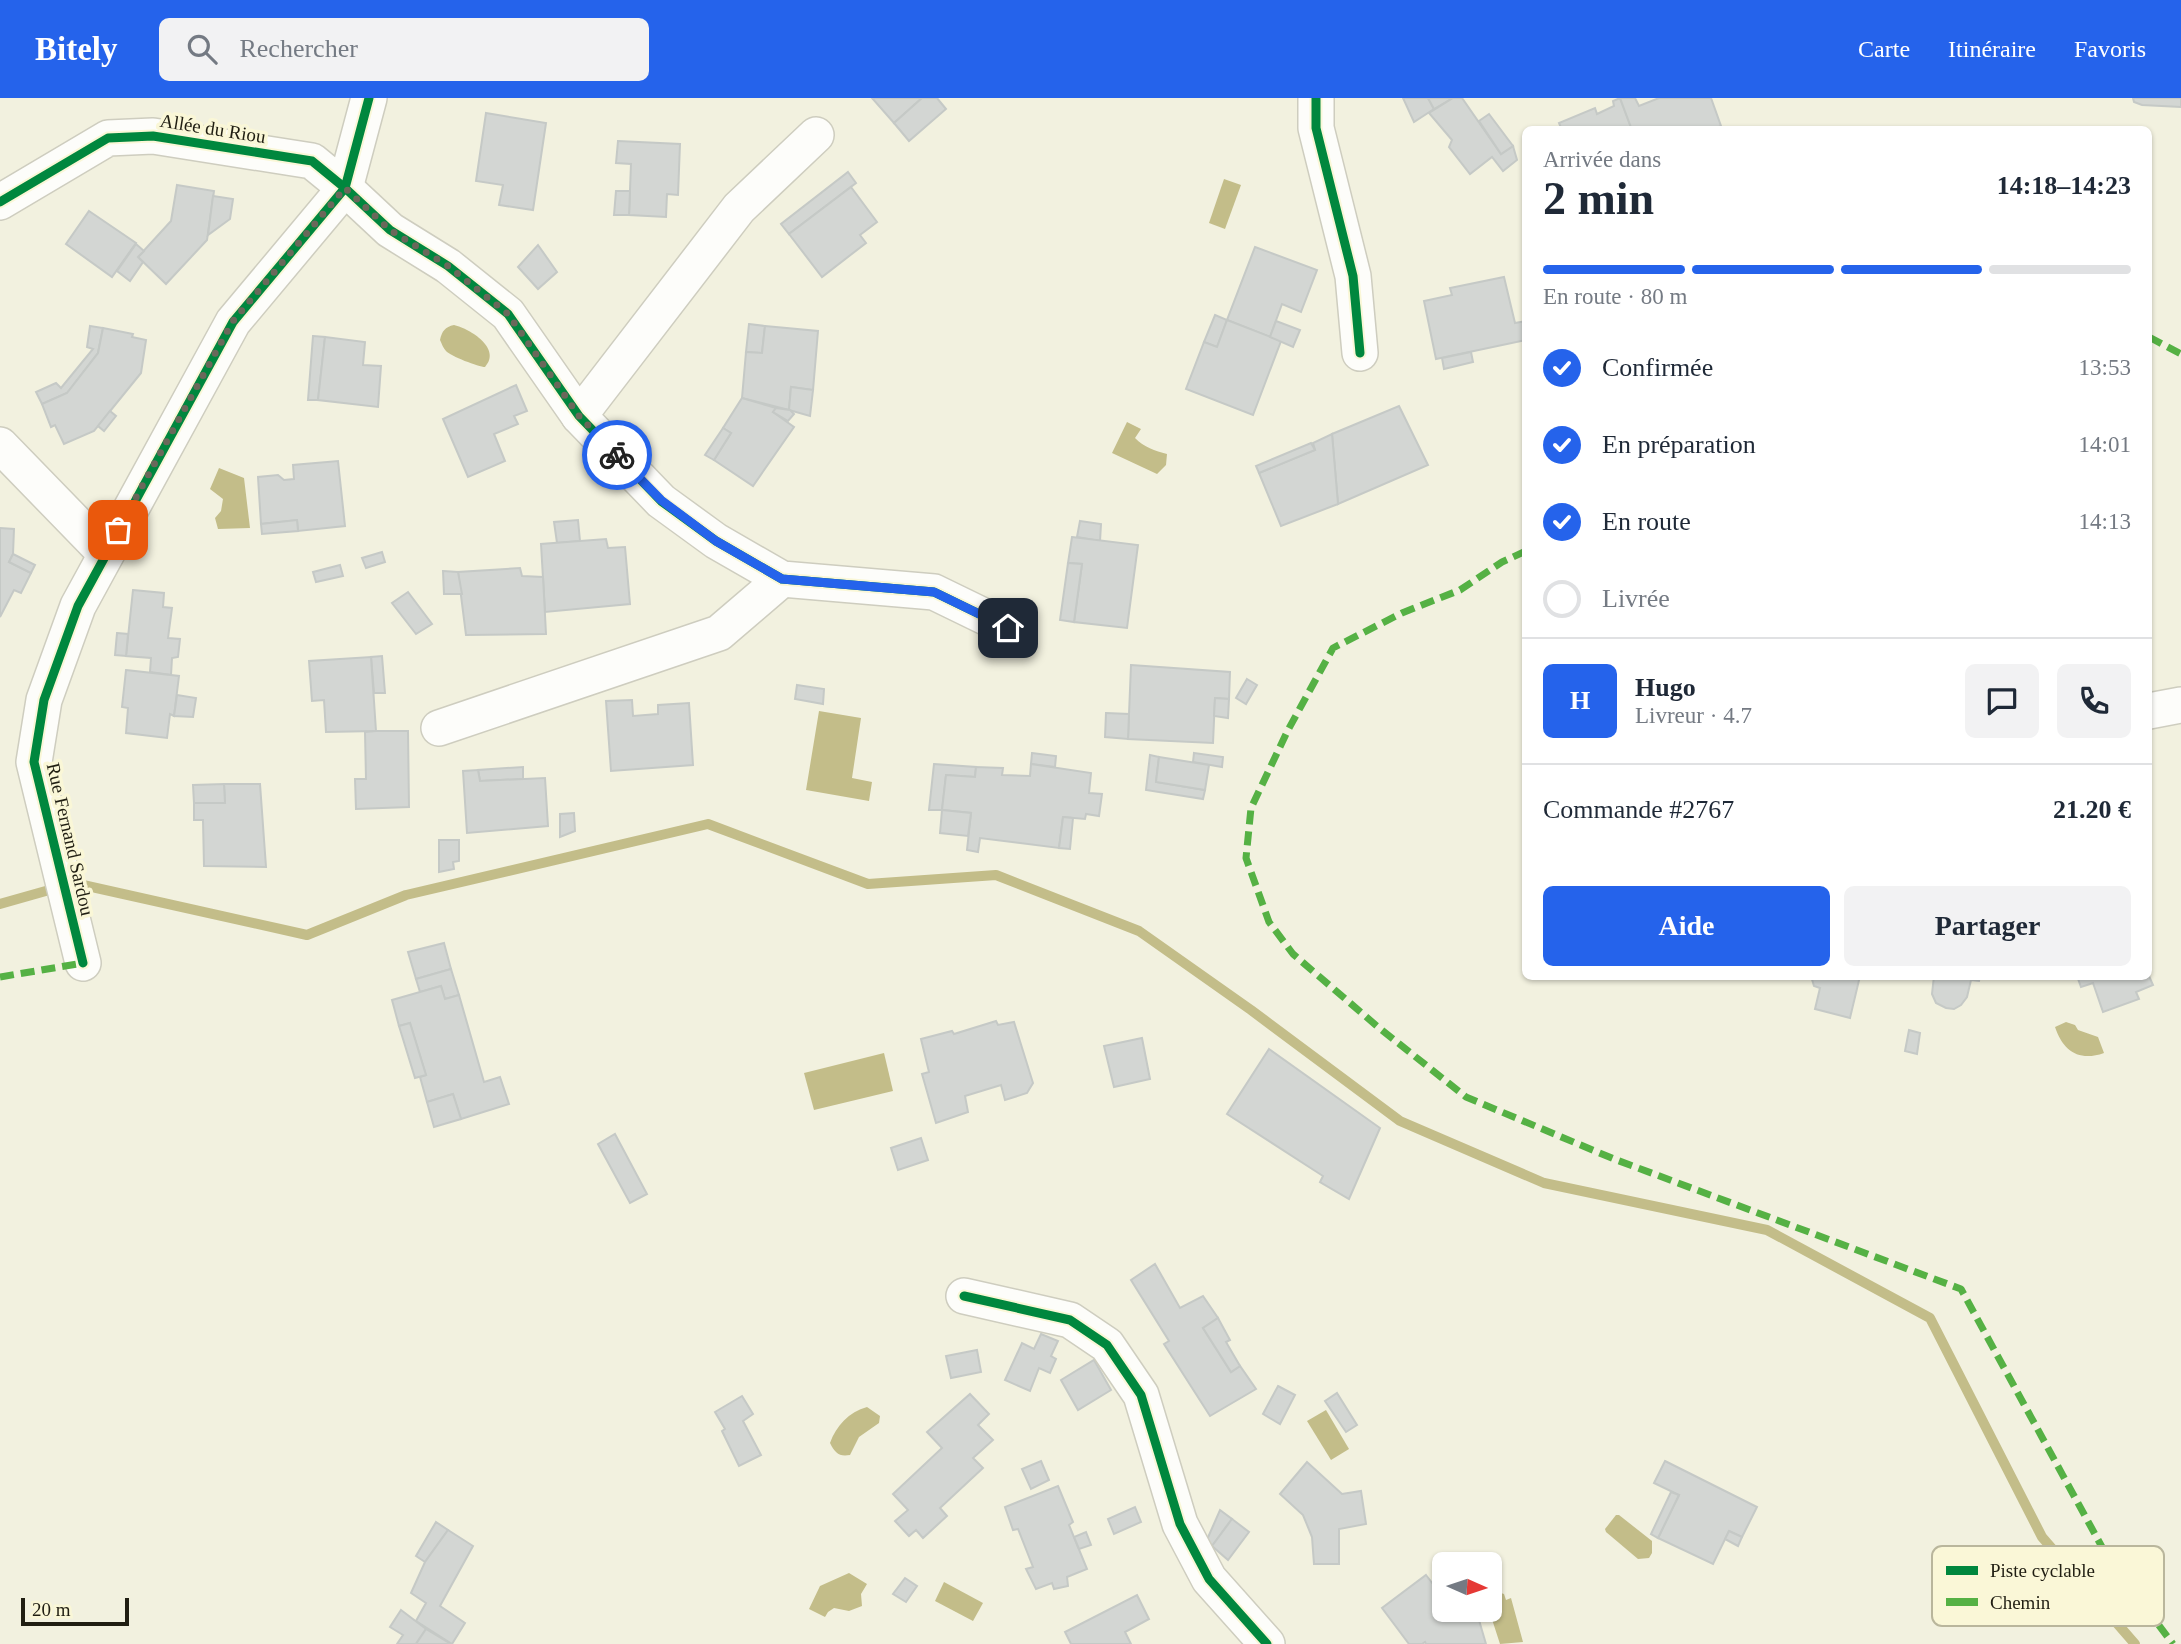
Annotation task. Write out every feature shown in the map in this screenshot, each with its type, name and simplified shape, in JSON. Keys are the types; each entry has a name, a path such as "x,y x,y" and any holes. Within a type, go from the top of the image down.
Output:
{"street":[{"name":"Rue Fernand Sardou","path":"83,963 34,762 44,700 78,606 233,321 345,188 369,98"},
{"path":"1316,98 1316,128 1353,276 1360,353"},
{"path":"579,416 739,208 816,135"},
{"name":"Allée du Riou","path":"0,202 108,138 153,136 312,161 390,230 448,266 508,314 579,416 661,500 716,541 782,579"},
{"path":"0,445 106,554"},
{"path":"439,728 719,633 782,579 934,592 1008,628"},
{"path":"2152,710 2181,705"},
{"path":"964,1296 1070,1320 1107,1345 1140,1395 1180,1524 1203,1568 1209,1579 1267,1644"}],"shaded area":[{"path":"1224,179 1241,185 1225,229 1209,223"},
{"path":"454,325 476,335 487,347 490,353 485,367 445,350 440,340 442,334 446,328"},
{"path":"1127,422 1141,429 1135,438 1138,441 1167,454 1166,465 1157,474 1112,453"},
{"path":"219,468 244,478 250,528 218,529 215,518 221,511 223,499 210,489"},
{"path":"819,711 861,718 852,778 872,782 869,801 806,790"},
{"path":"2066,1022 2075,1025 2078,1030 2098,1037 2104,1053 2087,1056 2067,1048 2055,1027"},
{"path":"884,1053 893,1091 814,1110 804,1073"},
{"path":"867,1407 880,1416 879,1423 859,1437 850,1455 838,1454 830,1443 836,1431 849,1416"},
{"path":"1326,1410 1349,1449 1331,1460 1307,1421"},
{"path":"1616,1515 1652,1541 1649,1558 1638,1559 1606,1532 1605,1529"},
{"path":"849,1573 867,1584 861,1594 862,1606 849,1611 834,1608 825,1617 809,1609 820,1586"},
{"path":"944,1582 983,1603 973,1621 935,1601"},
{"path":"1502,1593 1506,1600 1511,1598 1523,1642 1500,1644 1493,1622 1502,1622"}],"building":[{"path":"872,98 922,98 894,123"},
{"path":"922,98 937,98 946,109 909,141 894,123"},
{"path":"1403,98 1428,98 1434,109 1414,122"},
{"path":"1428,98 1453,98 1434,109"},
{"path":"1453,98 1462,98 1501,154 1513,146 1517,160 1503,171 1492,157 1470,174 1449,147 1452,140 1429,113"},
{"path":"1620,98 1630,126 1560,126 1559,123 1595,108 1597,114 1614,106 1613,101"},
{"path":"1620,98 1635,98 1639,106 1659,98 1711,98 1721,126 1630,126"},
{"path":"2133,98 2181,98 2181,107 2142,105 2134,102"},
{"path":"486,113 546,123 533,210 499,205 503,185 476,181"},
{"path":"1489,114 1513,146 1501,154 1479,121"},
{"path":"618,141 680,144 678,195 667,194 666,217 629,215 631,164 616,163"},
{"path":"848,172 856,183 789,234 781,224"},
{"path":"177,185 214,191 207,240 166,284 138,257 171,221"},
{"path":"851,187 877,222 860,235 866,243 822,277 789,234"},
{"path":"616,191 630,191 629,215 614,215"},
{"path":"213,196 233,199 230,219 208,235"},
{"path":"89,211 136,243 112,277 66,244"},
{"path":"136,244 144,251 138,257 143,262 130,281 117,271"},
{"path":"538,245 557,272 538,289 518,267"},
{"path":"1255,247 1317,270 1301,312 1282,304 1270,337 1227,320"},
{"path":"1504,277 1515,323 1522,322 1522,341 1436,359 1424,301 1452,295 1450,288"},
{"path":"1215,315 1227,320 1217,347 1204,342"},
{"path":"1227,320 1281,341 1253,415 1186,389 1204,342 1217,347"},
{"path":"1276,321 1300,330 1293,347 1270,337"},
{"path":"749,324 765,326 762,353 746,352"},
{"path":"90,326 103,328 98,353 67,393 42,404 36,392 56,383 61,388 93,349 87,347"},
{"path":"765,326 818,331 813,390 791,387 789,410 742,398 746,352 762,353"},
{"path":"103,328 133,334 132,337 146,340 141,373 94,431 64,444 55,425 51,427 42,404 67,393 98,353"},
{"path":"313,336 325,337 318,400 308,400"},
{"path":"325,337 365,342 363,365 381,366 378,407 318,400"},
{"path":"1471,352 1473,362 1444,369 1442,358"},
{"path":"516,385 527,411 514,416 518,424 494,434 505,461 468,477 443,419"},
{"path":"791,387 813,390 810,416 789,410"},
{"path":"742,398 776,408 773,412 794,427 753,486 714,460 731,433 723,428"},
{"path":"1399,406 1428,465 1338,504 1332,434"},
{"path":"776,408 790,410 794,414 788,421 773,412"},
{"path":"110,411 116,416 104,431 98,426"},
{"path":"723,428 731,433 714,460 705,455"},
{"path":"1332,434 1338,504 1281,526 1259,473 1315,450 1313,443"},
{"path":"1311,443 1315,450 1259,473 1256,466"},
{"path":"338,461 345,526 298,531 297,520 261,524 258,477 278,475 284,480 294,479 293,465"},
{"path":"297,520 298,531 262,534 261,524"},
{"path":"578,520 580,541 557,543 554,522"},
{"path":"1080,521 1101,524 1100,541 1077,537"},
{"path":"0,528 14,529 13,554 9,562 31,573 21,593 14,590 0,617"},
{"path":"1072,537 1138,545 1127,628 1074,622 1082,564 1068,563"},
{"path":"606,539 608,548 625,547 630,604 545,612 541,544"},
{"path":"382,552 385,562 366,568 362,558"},
{"path":"13,554 35,565 31,573 9,562"},
{"path":"1068,563 1082,564 1074,622 1060,620"},
{"path":"340,565 343,576 316,582 313,572"},
{"path":"520,568 522,576 543,577 546,634 466,635 458,572"},
{"path":"443,571 458,572 462,594 444,594"},
{"path":"133,590 164,593 163,607 172,608 168,638 180,639 178,657 172,658 171,675 150,672 151,658 126,656"},
{"path":"408,592 432,624 416,634 392,603"},
{"path":"117,633 128,634 126,656 115,655"},
{"path":"382,656 385,693 374,693 371,657"},
{"path":"371,657 376,731 326,732 324,700 312,701 309,661"},
{"path":"1131,665 1230,672 1229,699 1215,698 1213,743 1128,739"},
{"path":"126,670 179,676 174,716 170,714 167,738 126,733 128,708 122,707"},
{"path":"1247,679 1257,685 1246,704 1236,698"},
{"path":"797,685 824,689 823,704 795,699"},
{"path":"177,695 196,698 193,717 174,716"},
{"path":"1215,698 1229,699 1228,718 1214,716"},
{"path":"632,700 633,716 658,714 658,705 689,703 693,765 611,771 606,701"},
{"path":"1106,713 1129,714 1128,739 1105,737"},
{"path":"408,731 409,807 356,809 355,779 366,779 365,732"},
{"path":"1032,753 1056,756 1055,767 1031,764"},
{"path":"1194,753 1223,757 1222,767 1193,762"},
{"path":"1150,755 1159,757 1156,782 1205,790 1203,799 1146,790"},
{"path":"1159,757 1209,765 1205,790 1156,782"},
{"path":"934,764 976,767 975,777 946,775 942,810 929,810"},
{"path":"1031,764 1091,773 1089,793 1102,794 1099,816 1086,814 1085,819 1063,817 1059,848 980,838 978,852 967,850 971,813 942,810 946,775 975,777 976,767 1003,768 1002,775 1030,776"},
{"path":"523,767 523,779 480,781 478,770"},
{"path":"478,770 480,781 545,778 548,826 467,833 463,771"},
{"path":"224,784 260,784 266,867 204,866 203,820 194,820 194,803 225,803"},
{"path":"224,784 225,803 194,803 193,785"},
{"path":"942,810 971,813 968,836 940,833"},
{"path":"574,813 575,831 560,837 560,814"},
{"path":"1063,817 1073,818 1070,849 1059,848"},
{"path":"439,840 459,840 459,861 453,862 454,869 439,872"},
{"path":"444,943 451,969 416,979 408,952"},
{"path":"451,969 459,995 445,999 441,986 420,992 416,979"},
{"path":"1812,980 1859,980 1850,1018 1815,1009 1820,988 1814,986"},
{"path":"1934,980 1971,980 1967,997 1954,1009 1936,1003 1932,994"},
{"path":"2078,980 2151,980 2153,985 2136,992 2139,999 2103,1012 2093,983 2081,987"},
{"path":"441,986 445,999 459,995 484,1082 500,1077 509,1104 461,1119 453,1094 427,1102 420,1077 426,1075 410,1023 399,1026 392,1000"},
{"path":"996,1021 998,1025 1014,1022 1033,1083 1027,1093 1005,1100 1001,1085 965,1096 968,1112 936,1123 922,1074 929,1072 921,1039 952,1031 954,1034"},
{"path":"410,1023 426,1075 415,1078 399,1026"},
{"path":"1909,1030 1920,1033 1917,1054 1905,1051"},
{"path":"1142,1038 1150,1079 1114,1087 1104,1046"},
{"path":"1269,1049 1380,1128 1349,1199 1320,1182 1323,1176 1227,1114"},
{"path":"453,1094 461,1119 434,1127 427,1102"},
{"path":"615,1134 647,1194 630,1203 598,1144"},
{"path":"921,1138 928,1160 898,1170 891,1148"},
{"path":"1155,1264 1180,1308 1203,1296 1218,1318 1203,1328 1231,1372 1240,1366 1256,1389 1210,1416 1164,1344 1169,1341 1131,1280"},
{"path":"1218,1318 1230,1340 1226,1342 1240,1366 1231,1372 1203,1328"},
{"path":"1041,1334 1058,1341 1051,1356 1056,1359 1050,1373 1039,1368 1030,1391 1005,1380 1022,1343 1034,1349"},
{"path":"977,1350 981,1372 951,1378 946,1356"},
{"path":"1094,1360 1111,1390 1078,1410 1061,1380"},
{"path":"1278,1386 1295,1395 1280,1424 1263,1414"},
{"path":"1337,1393 1357,1425 1346,1432 1325,1401"},
{"path":"970,1394 989,1414 978,1425 993,1440 973,1458 983,1468 940,1508 947,1516 923,1538 916,1530 909,1536 895,1521 908,1510 893,1494 942,1448 927,1432"},
{"path":"742,1396 753,1414 743,1421 761,1455 739,1466 722,1431 725,1429 715,1412"},
{"path":"1041,1461 1049,1480 1031,1489 1022,1469"},
{"path":"1665,1461 1757,1507 1742,1537 1729,1531 1713,1564 1658,1538 1679,1495 1654,1483"},
{"path":"1307,1462 1342,1494 1361,1491 1366,1524 1339,1529 1339,1564 1314,1564 1312,1537 1303,1515 1280,1494"},
{"path":"1058,1486 1073,1522 1069,1525 1087,1569 1067,1577 1068,1586 1054,1589 1052,1583 1036,1589 1026,1569 1033,1567 1018,1529 1013,1530 1005,1507"},
{"path":"1671,1492 1679,1495 1658,1538 1651,1534"},
{"path":"1135,1507 1141,1522 1114,1534 1108,1519"},
{"path":"1220,1510 1232,1519 1212,1546 1206,1542"},
{"path":"1232,1519 1249,1532 1228,1560 1212,1546"},
{"path":"436,1522 448,1530 425,1562 416,1556"},
{"path":"448,1530 473,1546 440,1606 465,1623 452,1644 416,1621 426,1603 411,1593 425,1562"},
{"path":"1729,1531 1742,1537 1738,1546 1725,1539"},
{"path":"1086,1532 1091,1545 1079,1549 1074,1537"},
{"path":"1426,1575 1432,1583 1432,1622 1480,1622 1486,1644 1409,1644 1382,1608"},
{"path":"905,1578 917,1586 906,1602 893,1594"},
{"path":"1137,1595 1149,1619 1125,1632 1131,1644 1071,1644 1065,1632"},
{"path":"401,1610 426,1629 416,1644 397,1644 403,1635 390,1627"},
{"path":"426,1629 451,1644 416,1644"}],"waterway":[{"path":"0,904 74,883 307,935 406,895 708,824 868,884 996,875 1139,931 1400,1121 1544,1183 1767,1230 1930,1318 2042,1537 2050,1546"},
{"path":"2119,1626 2135,1644"}],"marked path":[{"path":"2152,339 2181,354"},
{"path":"1522,553 1502,562 1460,590 1402,613 1333,648 1288,730 1251,808 1246,858 1269,922 1293,954 1378,1027 1466,1097 1614,1159 1961,1289 2101,1546"},
{"path":"0,977 83,963"},
{"path":"2159,1626 2173,1644"}],"cycle path":[{"path":"83,963 34,762 44,700 78,606 233,322 345,188 369,98"},
{"path":"1316,98 1316,128 1353,276 1360,353"},
{"path":"0,202 108,138 153,136 312,161 390,230 448,266 508,314 579,416 661,501 716,541 782,579 934,592 1008,628"},
{"path":"964,1296 1070,1320 1107,1345 1141,1395 1180,1524 1209,1579 1267,1644"}],"way so far":[{"path":"118,530 233,321 345,188 390,230 448,266 508,314 579,416 617,455"}],"route":[{"path":"617,455 661,500 716,541 782,579 934,592 1008,628"}]}
